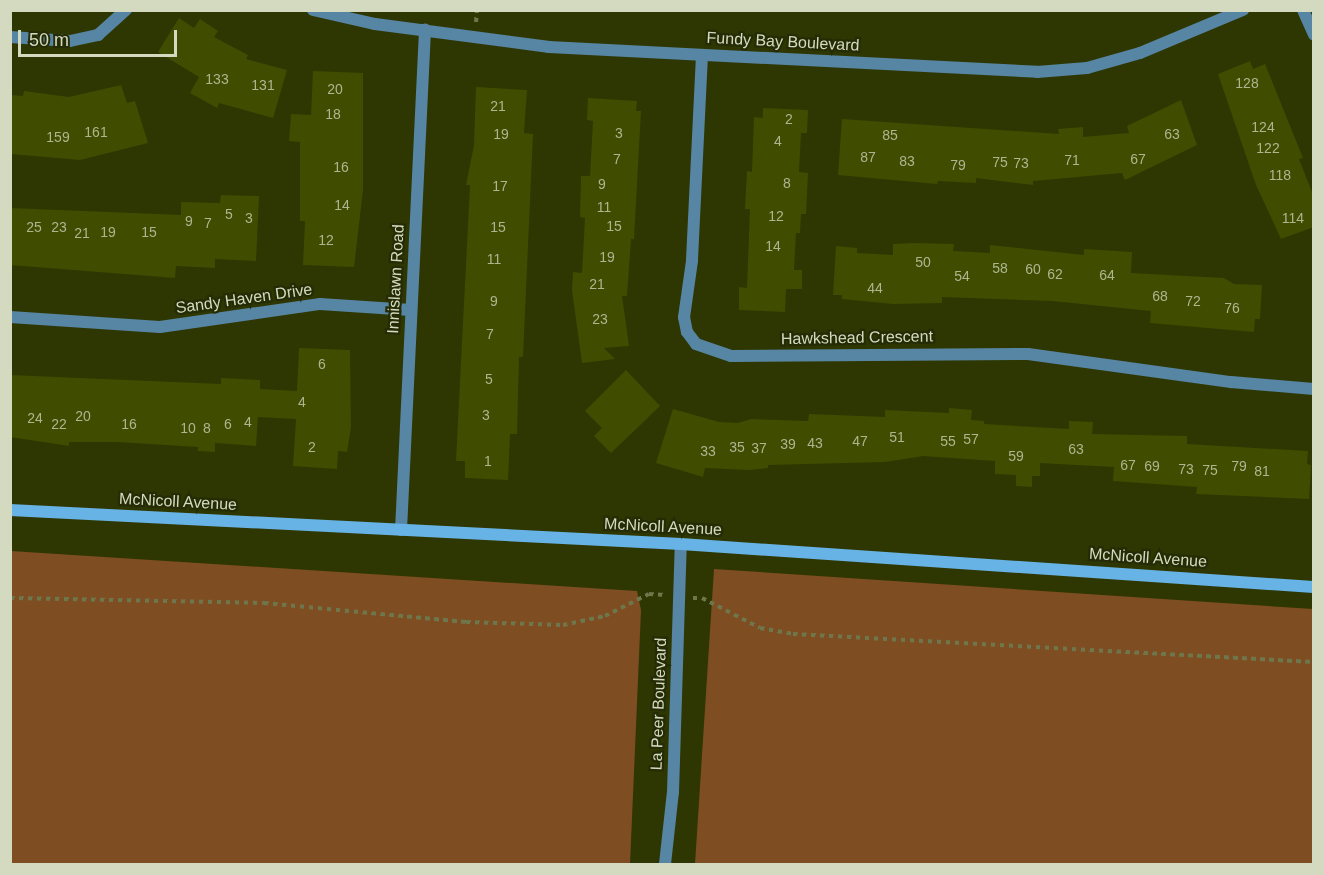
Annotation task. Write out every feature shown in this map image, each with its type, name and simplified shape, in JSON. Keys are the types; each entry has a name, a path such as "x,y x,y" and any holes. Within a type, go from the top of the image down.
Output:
{"main road":[{"name":"McNicoll Avenue","path":"10,510 681,544 1314,587"}],"street":[{"path":"10,37 70,41 98,35 126,10"},
{"name":"Fundy Bay Boulevard","path":"313,10 425,30 549,47 1037,72 1087,68 1140,53 1243,10"},
{"path":"1303,10 1314,35"},
{"name":"Innislawn Road","path":"401,530 425,30"},
{"name":"Hawkshead Crescent","path":"702,55 692,261 684,316 687,332 696,344 730,356 1028,354 1231,382 1314,389"},
{"name":"Sandy Haven Drive","path":"10,317 160,327 320,304 411,310"},
{"name":"La Peer Boulevard","path":"665,864 673,792 681,544"}],"path":[{"path":"10,598 264,603 466,622 563,625 605,616 649,594"},
{"path":"702,598 759,628 793,634 1314,662"}],"shaded area":[{"path":"11,551 637,591 641,610 630,864 11,864"},
{"path":"714,569 1313,609 1313,864 695,864"}],"building":[{"path":"179,18 194,28 200,19 218,31 214,37 248,55 246,59 287,70 273,118 219,103 217,108 190,93 199,77 158,52"},
{"path":"1250,61 1253,69 1265,64 1303,158 1299,159 1314,197 1314,227 1281,239 1256,185 1218,74"},
{"path":"313,71 363,73 363,190 354,267 303,265 305,221 300,221 300,142 289,141 291,114 311,115"},
{"path":"121,85 127,103 135,101 148,143 80,160 11,154 10,95 23,96 24,91 69,97"},
{"path":"476,87 527,90 524,133 533,134 523,357 519,357 517,434 510,434 508,480 465,478 465,461 456,461 470,185 466,185 474,145"},
{"path":"588,98 637,101 636,111 641,111 634,239 631,239 627,296 622,296 629,346 604,348 615,359 582,363 572,290 573,272 582,273 585,218 580,217 581,176 590,176 593,121 587,120"},
{"path":"1181,100 1197,145 1125,180 1122,173 1033,181 1033,185 976,178 976,183 938,181 937,184 838,175 842,119 1059,134 1058,129 1083,127 1083,137 1129,133 1127,126"},
{"path":"763,108 808,110 807,133 801,133 799,172 808,173 806,214 801,214 800,233 796,233 794,270 802,270 802,289 786,289 785,312 739,310 739,287 747,288 750,209 745,209 747,171 752,172 754,117 763,118"},
{"path":"221,195 259,196 256,261 215,259 215,268 176,266 175,278 10,265 10,208 181,215 181,202 220,203"},
{"path":"893,244 954,244 953,251 990,253 990,245 1084,255 1084,249 1132,252 1131,273 1224,278 1234,284 1262,285 1260,319 1255,319 1254,332 1150,323 1151,311 1052,301 942,297 942,303 893,304 842,299 842,295 833,295 836,246 857,248 857,253 893,255"},
{"path":"299,348 350,350 351,427 347,452 338,451 337,469 293,466 296,419 258,417 256,446 215,443 215,452 198,451 198,447 117,442 69,442 69,446 10,437 10,375 221,384 221,378 260,380 260,389 297,391"},
{"path":"626,370 660,406 611,453 594,436 602,428 585,411"},
{"path":"949,408 972,410 971,420 984,421 984,424 1069,429 1069,421 1093,422 1092,434 1187,436 1187,444 1308,451 1307,464 1311,465 1309,499 1196,494 1197,487 1113,481 1114,467 1040,463 1040,476 1032,476 1032,487 1016,486 1016,475 995,474 995,461 923,456 885,462 768,465 768,468 749,470 705,468 703,477 656,463 673,409 719,422 738,423 751,419 808,421 809,414 885,417 885,410 949,413"}]}
